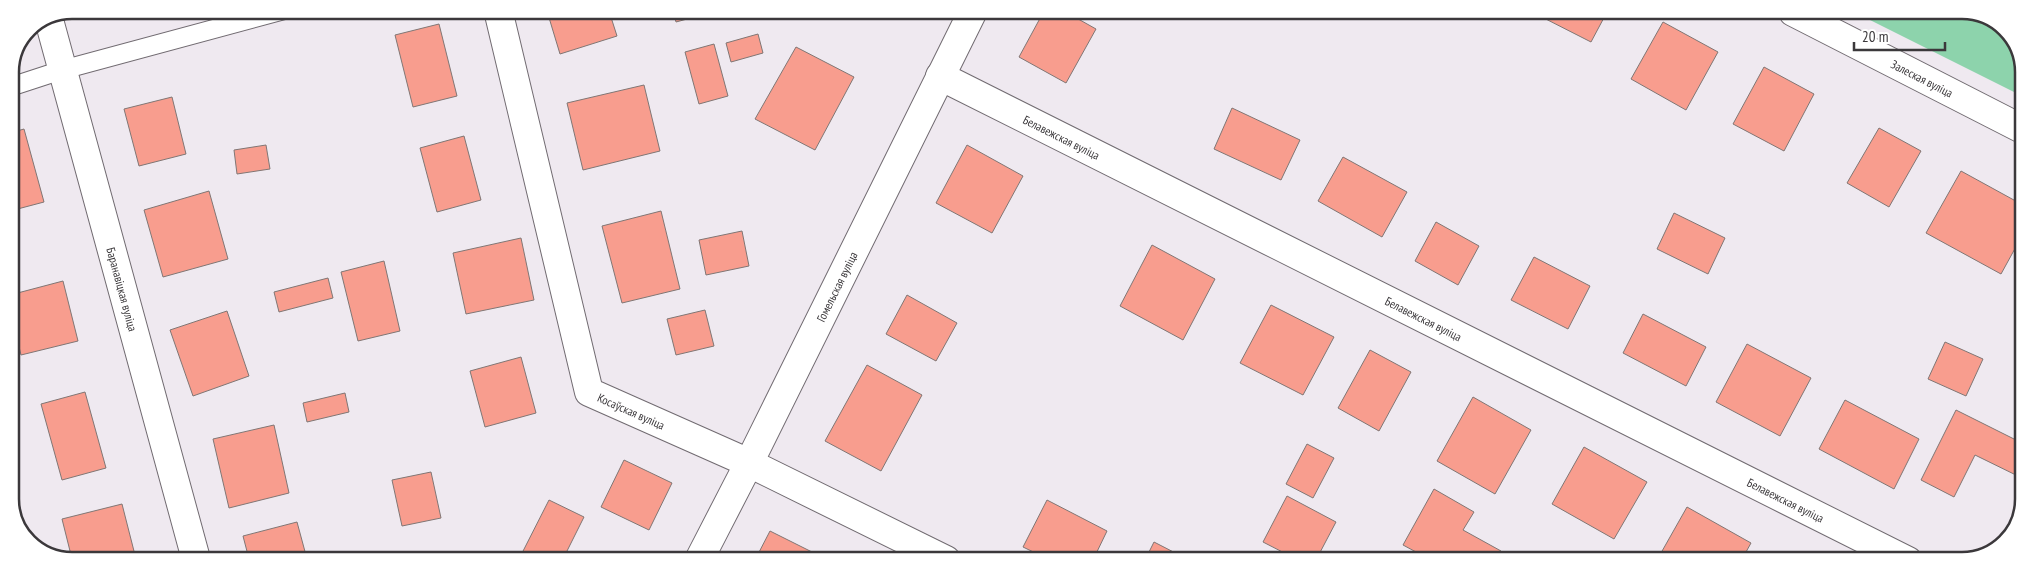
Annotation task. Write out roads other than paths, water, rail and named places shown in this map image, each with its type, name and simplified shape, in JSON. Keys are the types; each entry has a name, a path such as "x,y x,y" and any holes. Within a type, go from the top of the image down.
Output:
{"street":[{"name":"Косаўская вуліца","path":"500,19 589,392 749,463 930,552"},
{"name":"Гомельская вуліца","path":"703,552 969,19"},
{"name":"Залеская вуліца","path":"1807,19 2015,125"},
{"name":"Баранавіцкая вуліца","path":"50,24 194,552"},
{"name":"Белавежская вуліца","path":"940,76 1890,552"}],"lane":[{"path":"19,84 62,70 251,19"}]}
